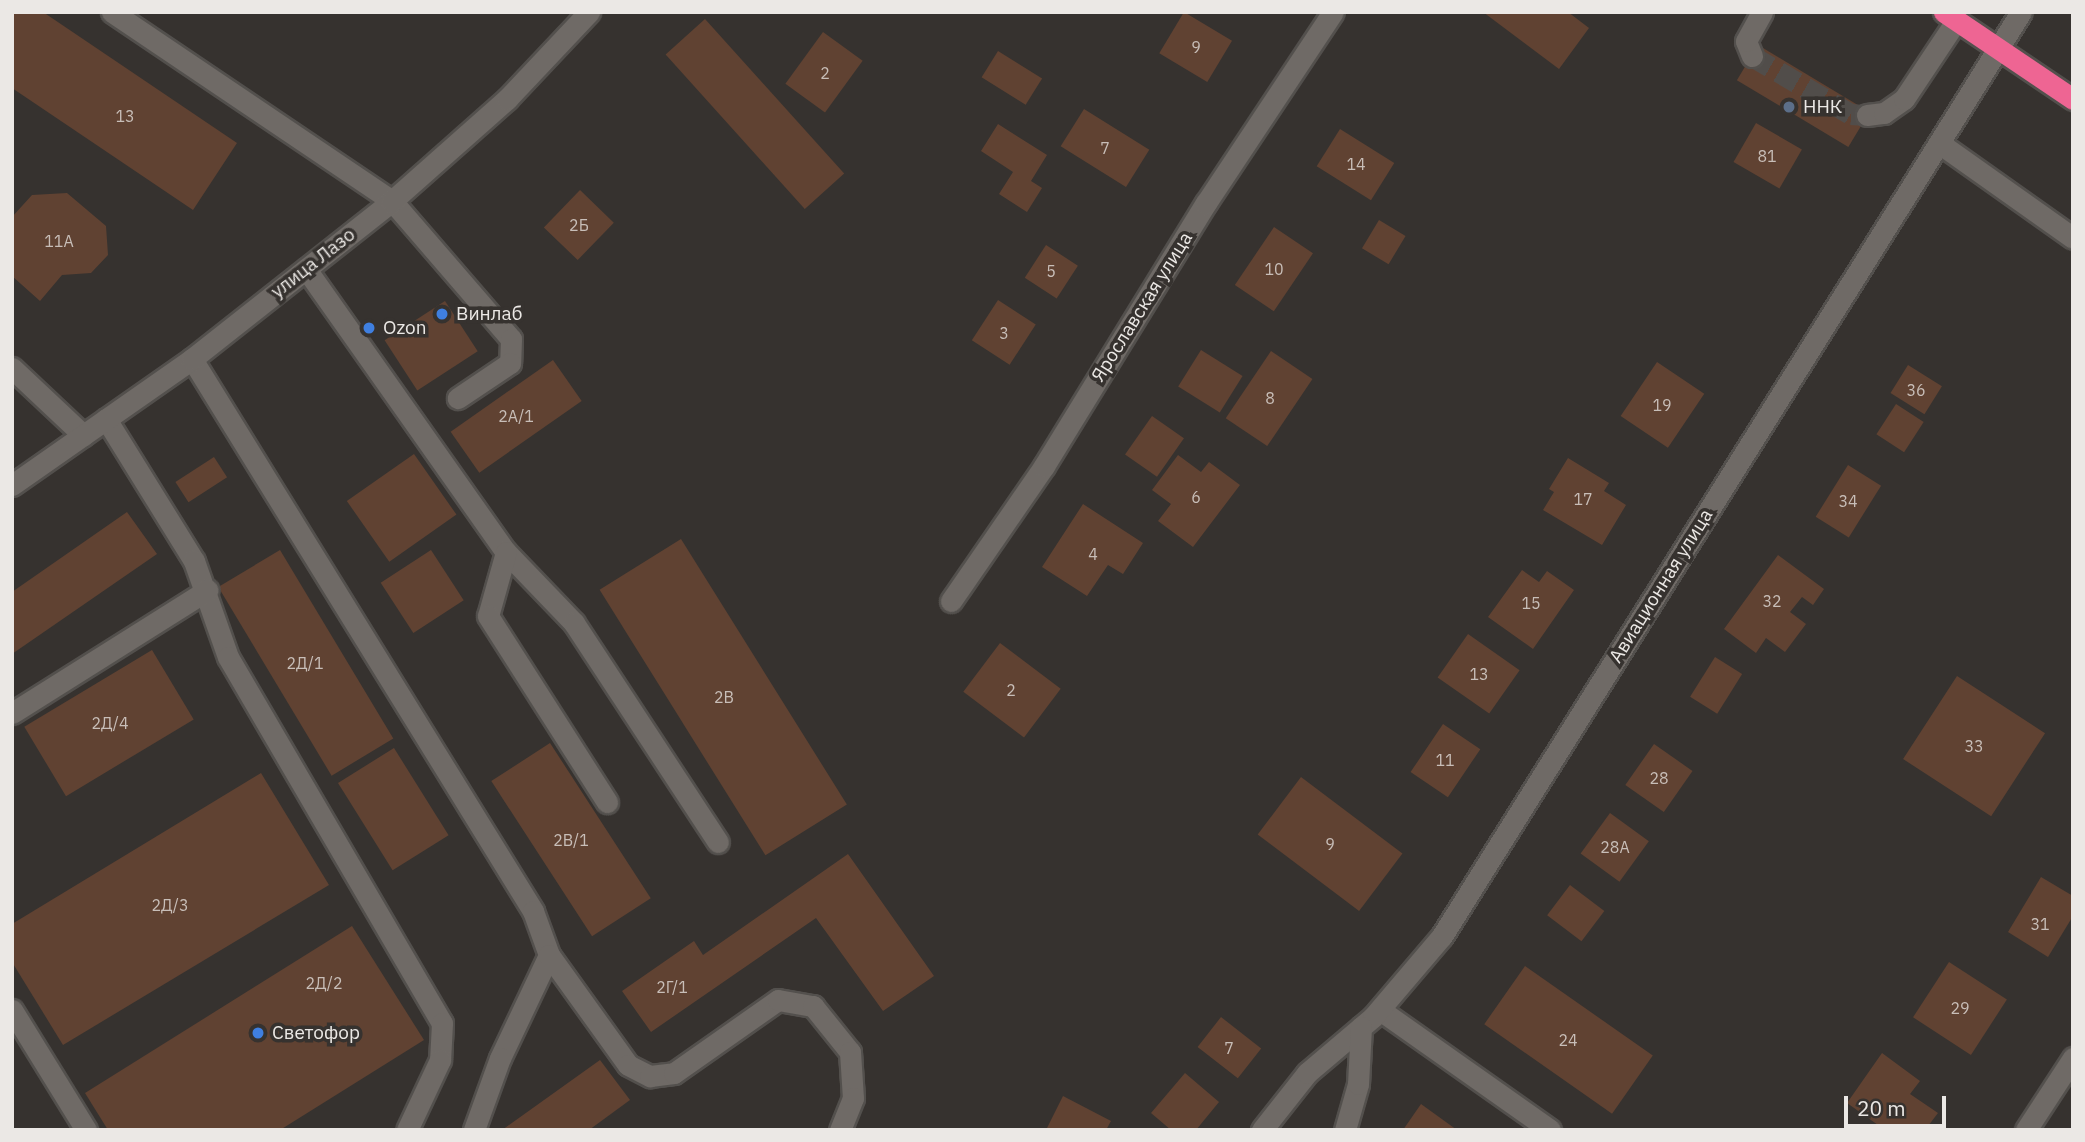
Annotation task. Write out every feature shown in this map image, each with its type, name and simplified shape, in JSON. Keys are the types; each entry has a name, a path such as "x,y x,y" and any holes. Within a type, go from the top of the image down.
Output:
{"highway":[{"path":"1950,17 1994,50 2073,99"}],"street":[{"path":"112,12 391,201 511,339 510,363 458,398"},
{"name":"улица Лазо","path":"12,485 192,359 391,201 507,99 589,12"},
{"name":"Ярославская улица","path":"950,601 1044,466 1206,202 1333,12"},
{"path":"1752,55 1746,41 1762,12"},
{"name":"Авиационная улица","path":"1262,1130 1307,1073 1380,1010 1442,936 1939,143 1994,50 2021,12"},
{"path":"1867,115 1884,113 1904,99 1950,17"},
{"path":"1939,143 2073,238"},
{"path":"306,269 506,552 574,622 718,842"},
{"path":"192,359 533,911 549,955 628,1065 650,1076 674,1073 778,1000 813,1006 850,1052 853,1098 840,1130"},
{"path":"12,368 83,435"},
{"path":"106,419 207,590 228,657 442,1023 440,1060 407,1130"},
{"path":"506,552 488,616 607,802"},
{"path":"12,713 207,590"},
{"path":"474,1130 500,1058 549,955"},
{"path":"12,1010 86,1130"},
{"path":"1380,1010 1550,1130"},
{"path":"1345,1130 1358,1084 1361,1027"},
{"path":"2026,1130 2073,1058"}],"building":[{"path":"12,12 43,12 237,143 193,210 12,88"},
{"path":"1184,12 1232,41 1207,82 1159,53"},
{"path":"1483,12 1568,12 1589,28 1559,69"},
{"path":"705,19 844,174 805,209 666,54"},
{"path":"823,32 863,61 825,113 785,84"},
{"path":"1758,45 1869,112 1848,147 1737,80"},
{"path":"998,51 1042,79 1026,105 982,77"},
{"path":"1084,109 1149,150 1126,187 1061,146"},
{"path":"1756,123 1802,150 1779,188 1734,162"},
{"path":"998,124 1047,155 1031,181 1042,188 1027,212 999,194 1013,172 981,151"},
{"path":"1340,129 1394,163 1371,200 1317,166"},
{"path":"580,190 614,223 578,260 544,227"},
{"path":"67,193 106,226 108,255 91,273 62,275 40,301 12,276 12,217 32,195"},
{"path":"1379,220 1406,236 1389,264 1362,248"},
{"path":"1274,227 1313,253 1274,311 1235,285"},
{"path":"1046,245 1078,266 1057,298 1025,278"},
{"path":"998,300 1036,325 1010,365 972,340"},
{"path":"445,301 478,351 417,391 385,340"},
{"path":"1201,350 1243,376 1220,412 1178,386"},
{"path":"1271,351 1312,379 1267,446 1226,418"},
{"path":"553,360 582,401 479,473 451,432"},
{"path":"1657,362 1704,394 1668,448 1621,416"},
{"path":"1908,365 1942,386 1924,414 1891,393"},
{"path":"1896,404 1924,422 1904,452 1876,434"},
{"path":"1152,416 1184,438 1157,477 1125,455"},
{"path":"414,454 456,515 389,562 347,501"},
{"path":"1178,455 1201,472 1209,462 1240,485 1193,547 1158,521 1171,504 1152,490"},
{"path":"214,457 227,477 188,502 175,482"},
{"path":"1568,458 1609,483 1604,491 1626,505 1602,545 1543,510 1554,492 1549,489"},
{"path":"1848,465 1881,486 1849,537 1816,517"},
{"path":"1083,504 1143,543 1123,574 1108,565 1087,596 1042,567"},
{"path":"127,512 157,554 12,654 12,592"},
{"path":"681,539 847,804 765,855 600,590"},
{"path":"280,550 393,739 332,776 218,587"},
{"path":"431,550 464,600 413,633 381,583"},
{"path":"1778,555 1824,589 1813,605 1802,597 1790,612 1806,624 1785,652 1766,638 1756,653 1724,629"},
{"path":"1522,570 1539,582 1547,571 1574,590 1533,649 1488,617"},
{"path":"1468,634 1520,670 1489,714 1438,677"},
{"path":"1000,643 1061,689 1024,737 963,692"},
{"path":"152,650 194,719 66,796 24,727"},
{"path":"1715,657 1742,674 1717,714 1690,697"},
{"path":"1957,676 2045,733 1991,816 1903,759"},
{"path":"1443,724 1480,749 1448,797 1411,772"},
{"path":"550,743 651,898 592,936 491,781"},
{"path":"1654,744 1693,771 1664,812 1625,785"},
{"path":"394,748 449,835 393,870 338,783"},
{"path":"261,773 329,885 63,1045 12,962 12,924"},
{"path":"1301,777 1402,853 1359,911 1258,835"},
{"path":"1610,813 1649,841 1619,882 1581,853"},
{"path":"848,854 934,976 883,1011 816,918 651,1032 622,991 694,941 703,955"},
{"path":"2041,877 2073,896 2073,916 2048,957 2008,932"},
{"path":"1570,885 1604,911 1581,941 1547,915"},
{"path":"352,926 424,1040 280,1130 108,1130 85,1093"},
{"path":"1949,962 2007,1000 1971,1055 1913,1017"},
{"path":"1525,966 1653,1055 1612,1114 1484,1024"},
{"path":"1221,1017 1261,1048 1238,1078 1198,1047"},
{"path":"1882,1053 1920,1081 1910,1094 1938,1113 1925,1130 1885,1130 1847,1103"},
{"path":"600,1060 630,1100 589,1130 502,1130"},
{"path":"1185,1073 1219,1102 1196,1130 1171,1130 1151,1113"},
{"path":"1063,1096 1111,1121 1106,1130 1046,1130"},
{"path":"1421,1104 1457,1130 1403,1130"}],"tunnel":[{"path":"1752,56 1851,114 1867,115"}],"place":[{"name":"ННК","path":"1789,107"},
{"name":"Винлаб","path":"442,314"},
{"name":"Ozon","path":"369,328"},
{"name":"Светофор","path":"258,1033"}]}
